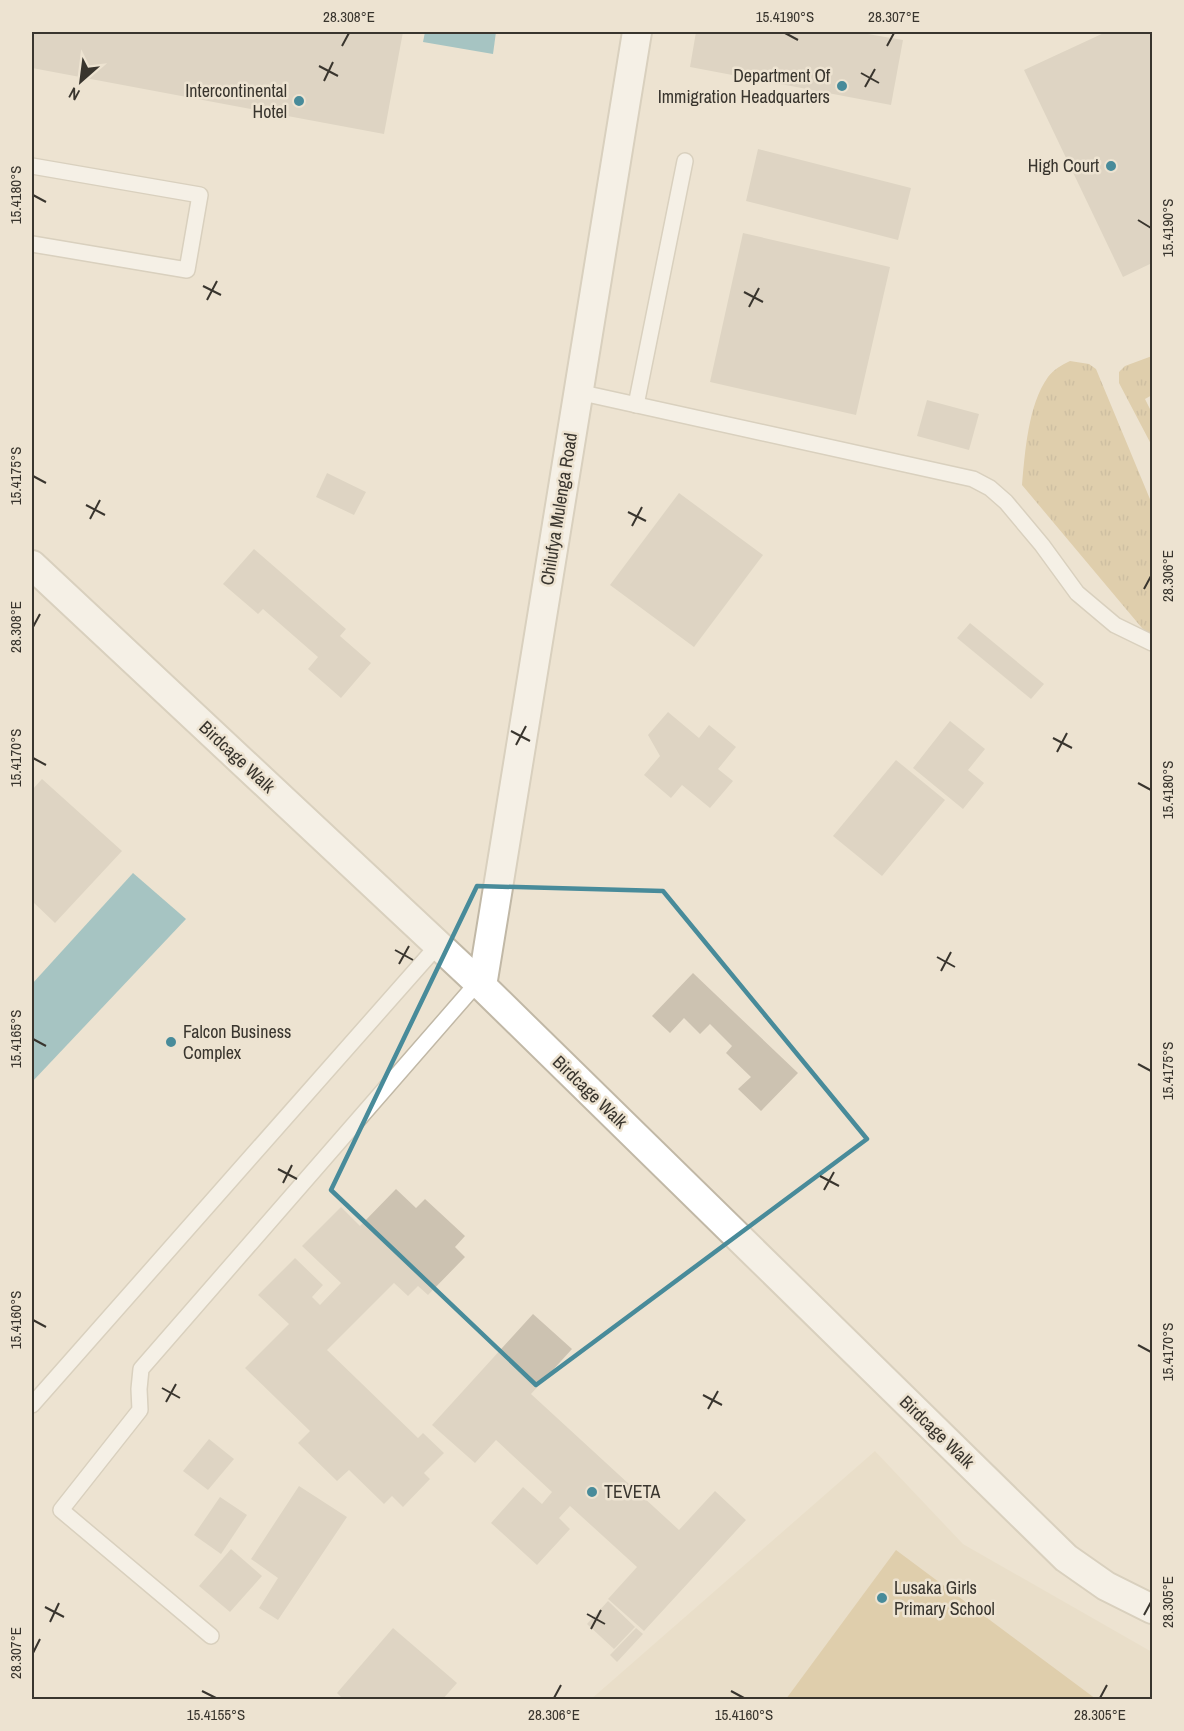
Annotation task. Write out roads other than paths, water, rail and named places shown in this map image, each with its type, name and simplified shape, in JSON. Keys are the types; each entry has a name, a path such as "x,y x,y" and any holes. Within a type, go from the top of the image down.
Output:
{"street":[{"name":"Chilufya Mulenga Road","path":"480,984 637,32"},
{"name":"Birdcage Walk","path":"32,566 480,984 1066,1558 1106,1586 1152,1609"}],"lane":[{"path":"636,405 685,161"},
{"path":"32,166 200,195 187,270 32,244"},
{"path":"578,392 973,479 990,488 1006,502 1042,545 1077,593 1115,625 1152,643"},
{"path":"32,1405 438,945"},
{"path":"211,1636 61,1510 141,1410 139,1389 141,1369 480,984"}],"water":[{"path":"425,32 496,32 493,54 423,42"},
{"path":"133,873 186,919 32,1082 32,984"}],"place":[{"name":"Department Of Immigration Headquarters","path":"842,86"},
{"name":"Intercontinental Hotel","path":"299,101"},
{"name":"High Court","path":"1111,166"},
{"name":"Falcon Business Complex","path":"171,1042"},
{"name":"TEVETA","path":"592,1492"},
{"name":"Lusaka Girls Primary School","path":"882,1598"}]}
